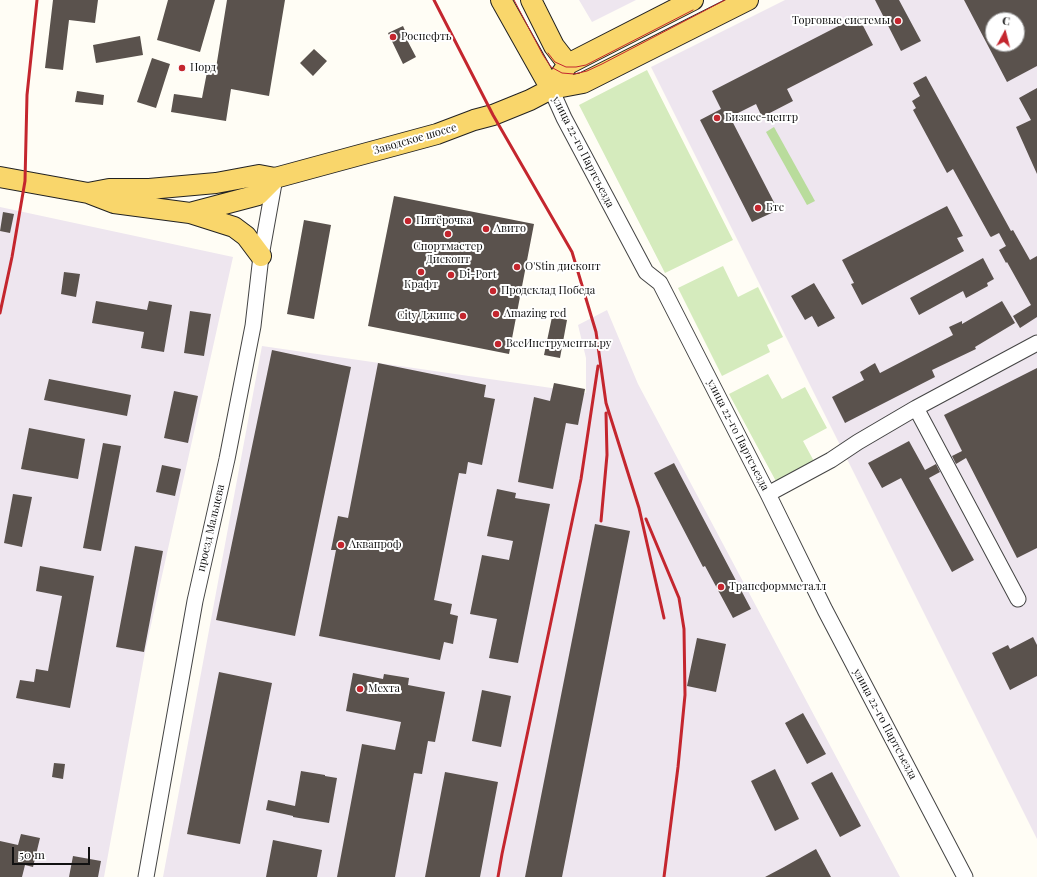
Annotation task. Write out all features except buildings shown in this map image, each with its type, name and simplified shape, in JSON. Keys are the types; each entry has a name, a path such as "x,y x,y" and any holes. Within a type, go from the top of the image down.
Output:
{"main road":[{"name":"улица 22-го Партсъезда","path":"501,0 551,89"},
{"path":"531,0 554,46 568,64"},
{"name":"Заводское шоссе","path":"551,89 568,64 693,0"},
{"name":"Заводское шоссе","path":"88,193 109,189 149,189 216,182 259,175 275,178 437,134 474,120 493,115 530,100 551,89 583,83 748,0"},
{"name":"Заводское шоссе","path":"0,177 88,193 114,204 190,213 258,195 275,178"},
{"path":"190,213 234,227 246,236 261,256"}],"street":[{"name":"улица 22-го Партсъезда","path":"551,89 564,118 646,272 660,283 768,494 825,610 965,877"},
{"name":"проезд Мальцева","path":"146,877 195,601 227,459 253,326 261,256 275,178"},
{"path":"768,494 831,460 858,442 916,408 1037,343"},
{"path":"916,408 1018,599"}],"shaded area":[{"path":"579,0 636,0 592,22"},
{"path":"785,0 1037,0 1037,839 651,67"},
{"path":"0,207 233,257 145,652 104,877 0,877"},
{"path":"607,310 638,384 900,877 163,877 262,346 586,393 586,358 578,325"}],"green space":[{"path":"647,70 733,240 665,273 579,105"},
{"path":"774,127 815,201 807,205 766,132"},
{"path":"723,266 738,297 758,287 783,337 767,345 770,352 722,376 678,288"},
{"path":"768,374 782,399 805,387 827,428 803,441 816,465 778,485 729,394"}],"tram line":[{"path":"514,0 543,55 551,67 562,73 574,74 587,71 602,64 725,0"},
{"path":"548,53 555,62 566,67 586,65 693,10"}],"railway":[{"path":"0,313 12,257 25,181 27,95 37,0"},
{"path":"434,0 493,115 572,252 596,332 606,403 639,508 664,618"},
{"path":"498,877 581,479 598,366"},
{"path":"601,521 607,455 606,413"},
{"path":"646,519 679,598 684,629 685,695 678,767 664,877"}],"place":[{"name":"Торговые системы","path":"898,21"},
{"name":"Роснефть","path":"393,37"},
{"name":"Норд","path":"182,68"},
{"name":"Бизнес-центр","path":"717,118"},
{"name":"Бтс","path":"758,208"},
{"name":"Пятёрочка","path":"408,221"},
{"name":"Авито","path":"486,229"},
{"name":"Спортмастер Дисконт","path":"448,234"},
{"name":"O'Stin дисконт","path":"517,267"},
{"name":"Крафт","path":"421,272"},
{"name":"Di-Port","path":"451,275"},
{"name":"Продсклад Победа","path":"493,291"},
{"name":"Amazing red","path":"496,314"},
{"name":"City Джинс","path":"463,316"},
{"name":"ВсеИнструменты.ру","path":"498,344"},
{"name":"Аквапроф","path":"341,545"},
{"name":"Трансформметалл","path":"721,587"},
{"name":"Мехта","path":"360,689"}]}
